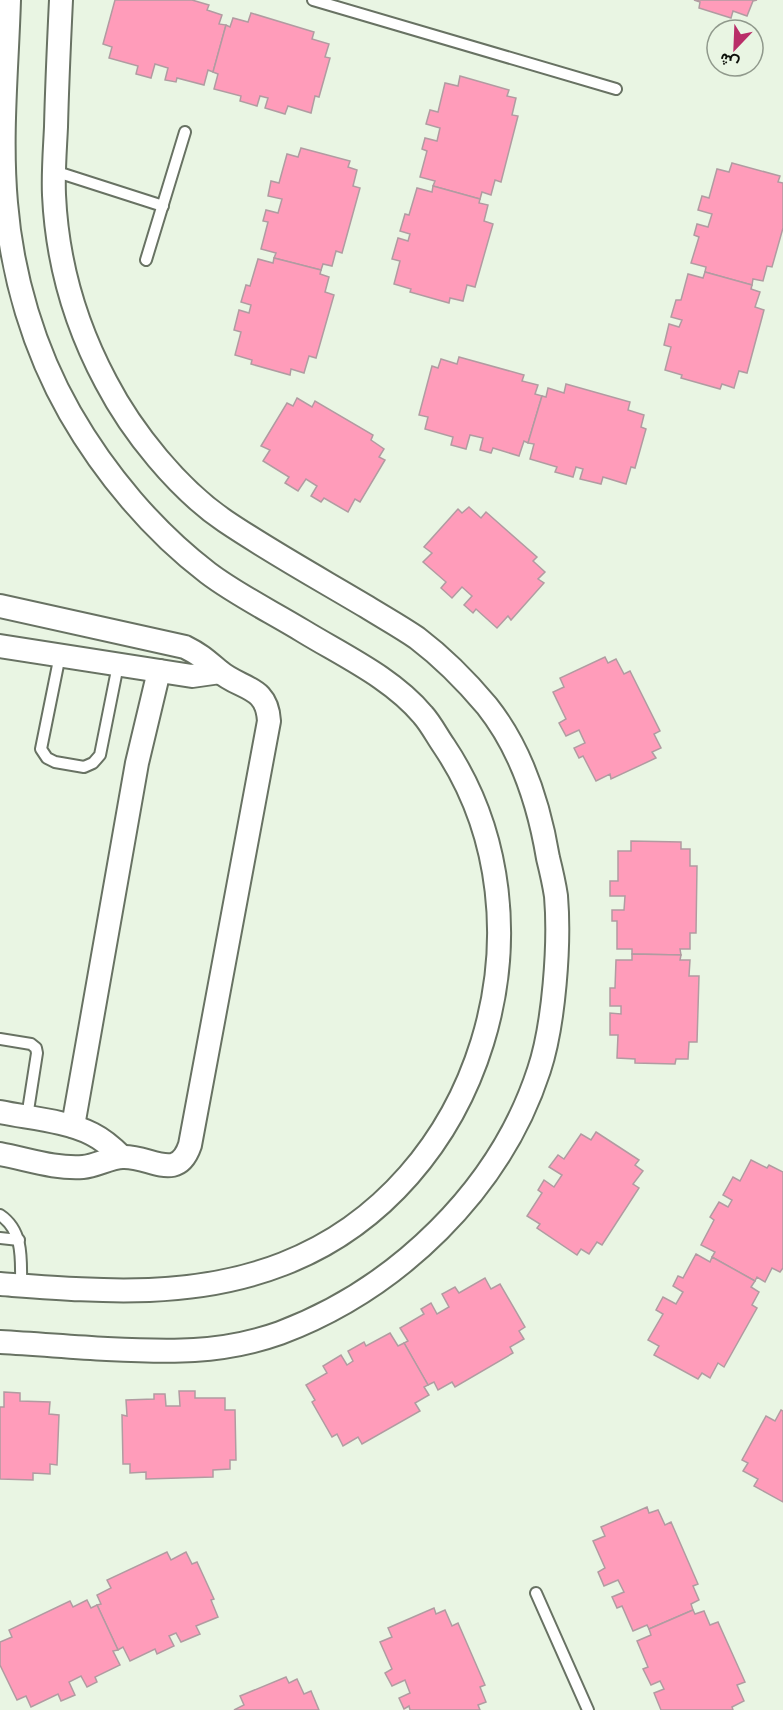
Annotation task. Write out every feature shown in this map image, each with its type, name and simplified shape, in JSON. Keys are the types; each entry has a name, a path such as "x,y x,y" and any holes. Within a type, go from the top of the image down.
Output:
{"street":[{"path":"9,0 4,159 11,247 20,290 33,332 70,412 93,450 119,486 164,534 210,575 392,685 424,716 466,782 481,818 498,895 499,929 498,958 490,1013 480,1053 465,1092 445,1129 408,1178 360,1221 325,1244 287,1263 214,1284 169,1290 117,1291 10,1285"},
{"path":"0,1342 165,1352 203,1351 230,1347 268,1337 309,1320 344,1304 375,1283 443,1226 476,1187 498,1156 519,1116 541,1064 556,963 556,897 535,798 504,730 486,705 454,670 416,637 222,520 187,489 154,453 126,415 106,382 82,331 68,285 58,239 54,171 61,0"},
{"path":"0,606 185,647 210,661 220,672 260,695 268,712 269,721 190,1145 186,1156 180,1163 171,1166 122,1157 103,1164 63,1167 0,1154"},
{"path":"0,646 192,676 220,672"},
{"path":"73,1126 137,763 159,670"},
{"path":"0,1112 73,1126 92,1133 122,1157"}],"lane":[{"path":"313,0 616,89"},
{"path":"146,260 185,132"},
{"path":"54,171 163,206"},
{"path":"60,655 42,749 46,758 55,762 84,767 93,763 100,755 118,665"},
{"path":"0,1038 31,1044 36,1048 27,1117"},
{"path":"0,1215 12,1226 19,1240 10,1285"},
{"path":"0,1238 19,1240"},
{"path":"536,1593 588,1710"}],"building":[{"path":"115,0 192,0 209,5 207,10 222,15 219,24 226,25 213,72 208,70 204,85 177,78 176,82 165,80 168,68 155,64 151,78 136,74 138,66 109,58 112,47 103,44"},
{"path":"694,0 757,0 753,1 747,16 733,11 731,18 699,8 700,2"},
{"path":"251,13 314,32 312,39 329,44 325,57 330,58 319,97 315,96 311,113 288,106 285,114 265,108 268,98 260,96 257,106 240,101 241,96 214,89 218,74 213,72 226,25 230,27 233,18 248,22"},
{"path":"460,76 509,90 507,96 516,98 512,115 518,116 501,182 495,180 491,195 482,192 480,199 433,186 435,181 420,177 427,151 422,149 425,138 437,141 440,128 426,124 430,110 438,112 445,83 458,86"},
{"path":"301,148 350,161 348,167 357,170 353,186 360,188 342,253 336,251 332,266 323,264 321,270 274,258 276,253 261,249 268,222 263,221 266,210 278,213 282,199 268,196 271,181 279,183 287,154 298,157"},
{"path":"732,163 780,176 778,182 783,183 783,228 772,267 767,266 763,281 753,279 752,285 705,272 706,267 691,263 699,237 694,235 697,224 708,227 712,214 698,210 702,196 709,198 717,169 729,172"},
{"path":"433,186 480,199 479,203 488,205 484,221 493,224 475,287 467,285 463,301 450,298 449,303 410,292 411,289 394,284 400,261 392,259 398,238 408,241 410,234 400,231 405,214 409,215 417,188 432,192"},
{"path":"274,258 321,270 320,274 329,277 325,292 334,295 316,358 309,356 304,373 291,369 290,375 251,364 252,360 235,355 241,332 234,330 239,310 249,313 251,305 241,302 246,285 250,286 258,259 273,263"},
{"path":"705,272 752,285 751,289 760,292 755,307 764,310 747,373 739,371 734,388 722,384 720,389 681,378 682,375 665,370 671,347 664,345 669,324 679,327 682,320 671,317 676,300 681,300 688,274 703,278"},
{"path":"459,357 524,375 522,381 538,385 535,394 542,396 528,443 524,441 519,456 493,448 491,453 480,450 483,438 470,435 466,449 451,445 453,437 425,429 428,417 419,415 432,366 438,368 441,359 457,364"},
{"path":"566,384 630,402 628,410 644,415 641,427 646,429 635,468 631,467 626,484 603,477 601,484 580,479 583,469 576,467 573,477 555,472 557,467 530,459 534,444 528,443 542,396 546,397 548,388 564,393"},
{"path":"297,398 312,407 315,401 373,435 371,440 384,449 379,457 385,460 360,502 355,499 348,512 324,498 321,502 311,496 317,486 306,479 298,491 285,483 289,477 263,461 270,450 261,446 287,403 293,406"},
{"path":"469,507 481,518 486,512 537,557 533,561 545,572 538,579 544,583 511,620 508,616 497,628 476,609 473,613 464,605 472,596 462,587 452,598 441,588 446,582 423,562 432,553 424,547 458,509 462,513"},
{"path":"605,657 608,663 616,659 624,674 630,671 660,731 654,734 661,748 652,752 656,758 611,779 610,774 596,781 583,756 579,758 574,748 585,743 579,730 566,736 559,723 566,719 553,692 564,687 560,678"},
{"path":"631,841 681,842 681,849 690,849 690,866 697,866 696,933 690,933 690,949 680,949 681,955 632,954 632,949 617,949 617,921 612,921 612,910 624,910 625,896 610,896 610,881 618,881 618,851 631,851"},
{"path":"632,954 681,955 680,960 690,960 689,976 699,976 697,1042 689,1042 688,1059 676,1059 675,1064 635,1063 635,1059 617,1058 618,1035 610,1035 610,1013 621,1014 621,1006 610,1006 610,988 615,988 616,960 632,960"},
{"path":"596,1132 639,1160 635,1165 643,1171 633,1184 639,1188 602,1245 597,1242 589,1254 581,1249 577,1255 537,1228 540,1224 527,1216 542,1193 538,1190 544,1180 554,1187 562,1175 549,1167 558,1155 564,1159 581,1134 591,1140"},
{"path":"751,1160 767,1168 769,1165 783,1172 783,1268 780,1272 772,1268 765,1282 757,1277 755,1281 712,1257 715,1252 701,1245 714,1220 710,1217 719,1202 728,1207 732,1200 723,1195 733,1177 740,1181"},
{"path":"696,1254 710,1262 712,1257 755,1281 751,1287 759,1292 752,1305 757,1308 724,1367 718,1363 710,1378 702,1373 698,1379 654,1355 659,1346 648,1340 663,1314 656,1310 663,1297 676,1304 683,1292 673,1286 678,1276 683,1278"},
{"path":"485,1278 491,1289 500,1284 525,1327 519,1331 524,1339 510,1347 513,1353 455,1387 452,1382 438,1390 434,1382 428,1385 404,1343 408,1341 400,1328 424,1314 421,1309 431,1303 437,1314 449,1307 442,1294 455,1287 459,1293"},
{"path":"390,1333 398,1346 404,1343 428,1385 424,1387 429,1395 415,1403 420,1411 362,1444 358,1437 343,1446 337,1434 332,1437 312,1402 315,1400 306,1385 327,1373 323,1366 341,1355 347,1365 353,1361 348,1351 364,1342 366,1346"},
{"path":"179,1391 195,1391 195,1398 225,1398 225,1410 235,1410 236,1460 230,1460 230,1469 213,1470 213,1477 146,1479 146,1472 130,1473 130,1464 123,1464 122,1415 127,1416 126,1400 154,1399 154,1394 165,1394 166,1406 180,1406"},
{"path":"4,1392 20,1393 20,1401 50,1402 49,1414 59,1415 57,1465 50,1464 50,1474 33,1473 33,1480 0,1479 0,1407 4,1407"},
{"path":"781,1410 783,1411 783,1502 754,1486 758,1479 743,1471 748,1463 742,1460 766,1416 775,1421"},
{"path":"647,1507 649,1513 658,1510 665,1525 671,1522 698,1584 693,1586 699,1600 691,1604 693,1610 649,1629 647,1625 633,1631 622,1606 617,1608 612,1597 624,1592 618,1580 604,1586 598,1572 605,1568 593,1541 605,1536 601,1527"},
{"path":"167,1552 171,1560 186,1552 192,1564 197,1562 214,1599 211,1600 218,1617 196,1626 200,1634 181,1642 176,1633 169,1636 174,1646 157,1654 155,1649 130,1661 123,1647 118,1650 97,1605 101,1604 97,1595 111,1588 107,1580"},
{"path":"87,1600 91,1608 97,1605 118,1650 113,1651 120,1665 95,1677 97,1682 87,1687 81,1676 69,1682 75,1695 61,1701 58,1694 31,1707 26,1696 17,1700 0,1665 0,1642 12,1637 9,1630 70,1601 73,1607"},
{"path":"434,1608 436,1614 445,1610 452,1626 458,1623 485,1685 480,1687 486,1702 478,1705 480,1710 410,1710 409,1706 404,1709 399,1698 410,1693 405,1680 392,1686 385,1673 392,1669 380,1642 392,1637 388,1628"},
{"path":"693,1610 695,1614 704,1611 710,1625 718,1622 745,1682 737,1685 744,1701 732,1707 733,1710 661,1710 654,1693 664,1689 660,1681 651,1685 643,1669 648,1667 637,1641 651,1635 649,1629"},
{"path":"286,1677 289,1683 297,1679 304,1694 311,1691 319,1710 234,1710 244,1705 240,1696"}]}
